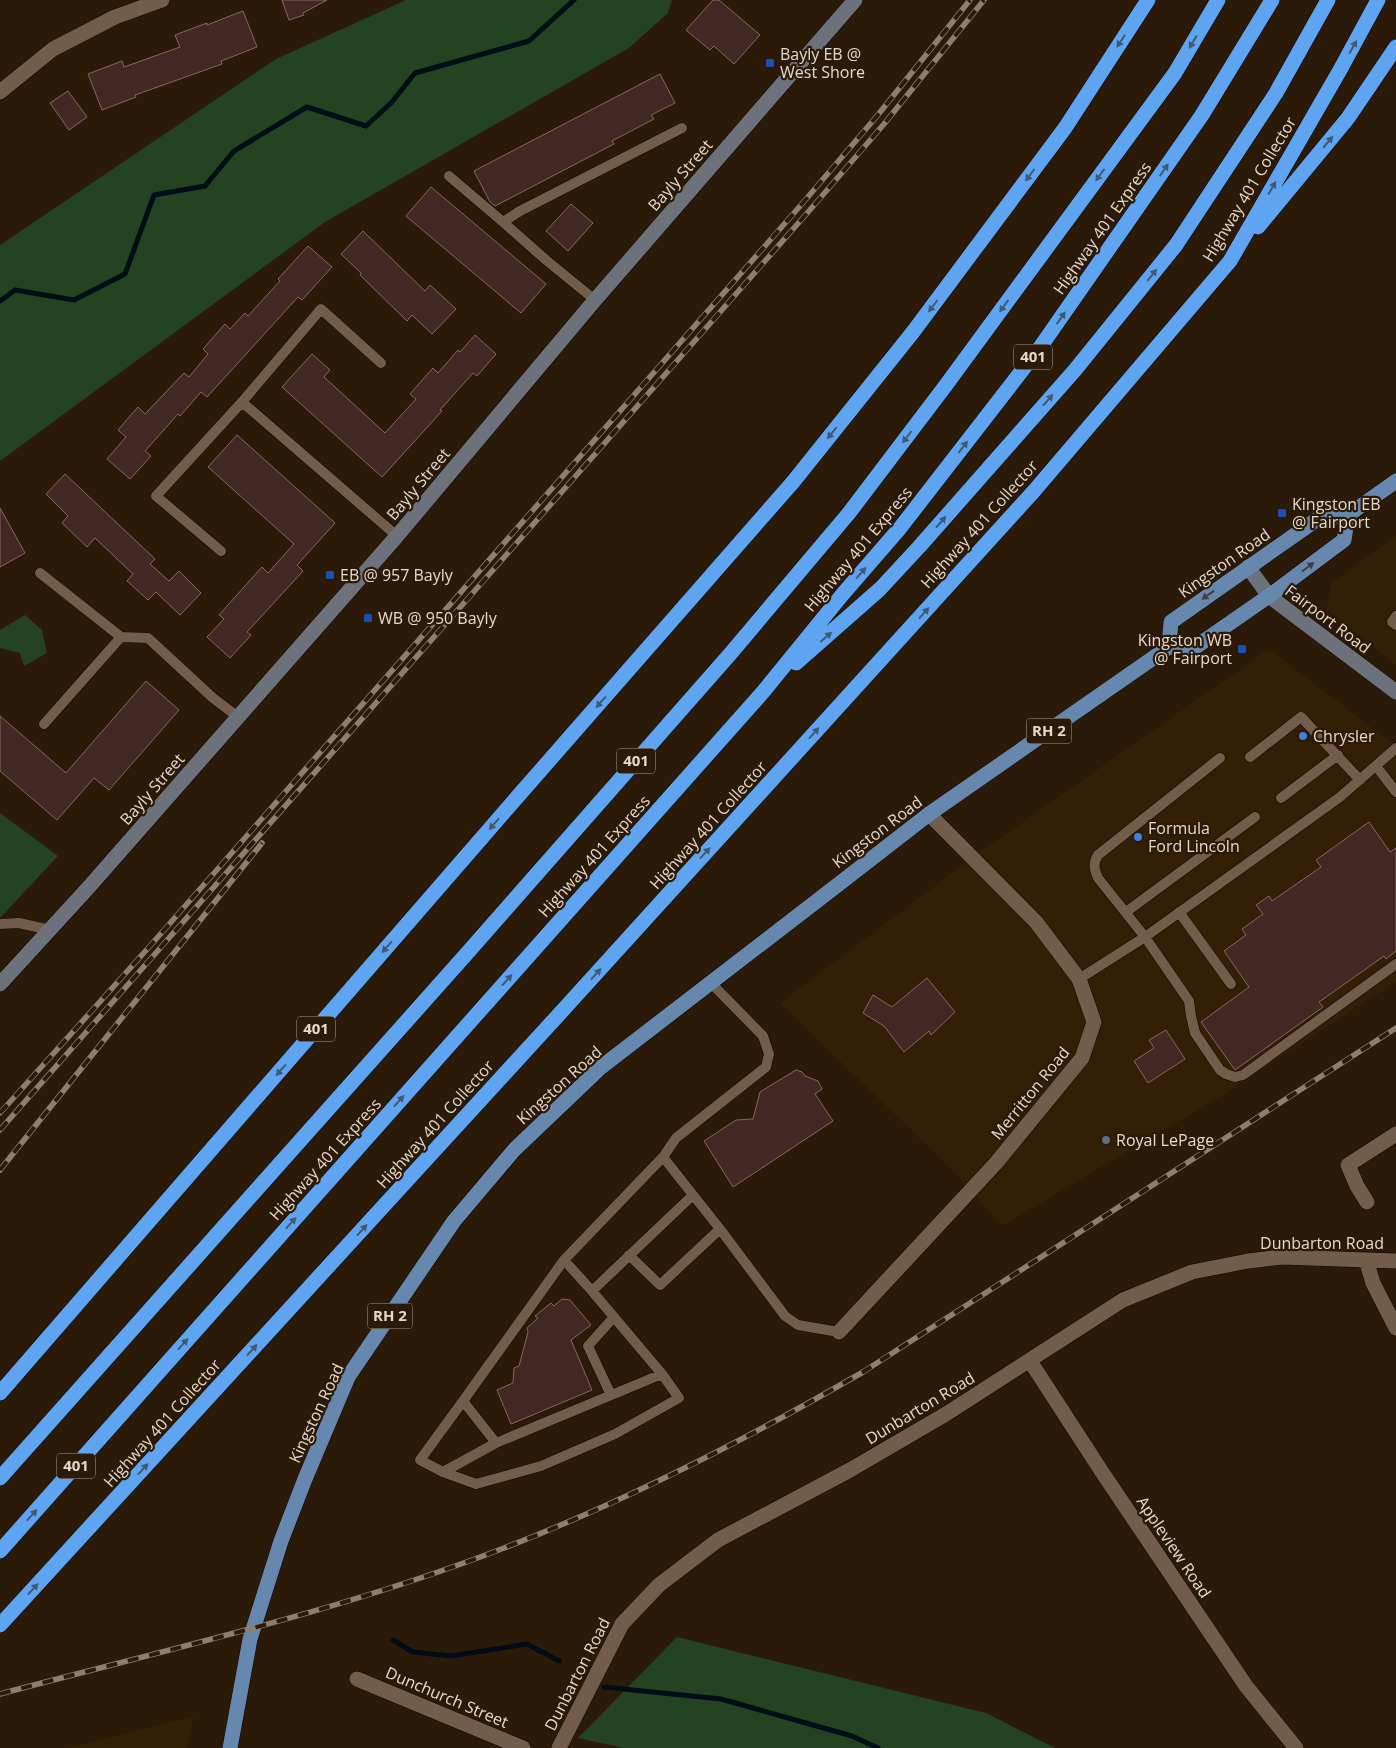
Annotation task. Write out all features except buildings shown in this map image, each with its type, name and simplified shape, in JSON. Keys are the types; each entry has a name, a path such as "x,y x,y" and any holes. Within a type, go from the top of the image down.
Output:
{"highway":[{"name":"401","path":"0,1393 793,482 913,332 1065,128 1148,0"},
{"name":"Highway 401 Express","path":"0,1478 482,936 724,660 849,513 946,385 1175,73 1218,0"},
{"name":"Highway 401 Express","path":"0,1551 763,692 842,595 900,528 1041,346 1202,115 1272,0"},
{"path":"763,692 880,589 1075,370 1176,245 1276,93 1328,0"},
{"name":"Highway 401 Collector","path":"0,1625 563,1010 1027,498 1230,261 1378,0"},
{"path":"1230,261 1348,118 1396,48"}],"main road":[{"name":"Bayly Street","path":"0,984 88,888 397,536 595,300 854,0"},
{"name":"Kingston Road","path":"230,1748 250,1640 281,1541 305,1478 348,1377 454,1222 514,1150 600,1068 929,814 1169,647 1171,622 1319,518 1348,515 1396,482"},
{"path":"1169,647 1194,648 1269,596 1344,540 1348,515"},
{"name":"Fairport Road","path":"1248,567 1269,596 1396,692"}],"street":[{"path":"0,92 53,49 115,17 162,0"},
{"name":"Merritton Road","path":"839,1332 996,1163 1082,1058 1094,1022 1078,979 1036,922 929,814"},
{"path":"1367,1202 1357,1186 1348,1165 1396,1134"},
{"name":"Dunbarton Road","path":"559,1748 622,1624 659,1585 718,1540 850,1470 946,1414 1123,1300 1192,1272 1248,1261 1282,1257 1396,1260"},
{"path":"1366,1260 1373,1283 1396,1328"},
{"name":"Appleview Road","path":"1030,1361 1246,1686 1296,1748"},
{"name":"Dunchurch Street","path":"357,1679 523,1748"}],"lane":[{"path":"504,222 520,211 682,128"},
{"path":"449,176 595,300"},
{"path":"222,551 156,496 242,402 321,309 382,363"},
{"path":"242,402 397,536"},
{"path":"40,573 121,637 148,638 213,698 238,717"},
{"path":"1396,616 1392,622 1396,625"},
{"path":"44,724 121,637"},
{"path":"1250,757 1301,717 1360,780"},
{"path":"1078,979 1145,937 1340,797 1396,748"},
{"path":"1281,798 1338,755"},
{"path":"1220,758 1098,855 1094,862 1098,878 1145,937 1189,1001 1190,1016 1195,1033 1220,1070 1235,1077 1243,1075 1396,964"},
{"path":"1376,766 1396,792"},
{"path":"1126,912 1255,816"},
{"path":"1179,912 1231,984"},
{"path":"0,924 19,923 50,930"},
{"path":"564,1260 662,1374 678,1398 615,1434 541,1466 476,1484 443,1472 420,1460 564,1260 663,1157 676,1138 766,1067 769,1054 763,1036 711,983"},
{"path":"663,1157 785,1316 798,1325 839,1332"},
{"path":"592,1291 693,1195"},
{"path":"629,1255 660,1285 720,1229"},
{"path":"611,1395 588,1346 613,1318"},
{"path":"443,1472 496,1443 662,1374"},
{"path":"463,1401 496,1443"}],"shaded area":[{"path":"1396,536 1396,665 1326,609 1332,582"},
{"path":"1269,649 1396,746 1396,982 1218,1098 1002,1226 951,1169 780,1003 980,852"},
{"path":"194,1716 187,1748 68,1748"}],"green space":[{"path":"406,0 672,0 668,13 629,48 325,222 0,461 0,245 276,59"},
{"path":"25,615 42,630 47,653 24,666 20,653 0,648 0,630"},
{"path":"0,813 58,856 0,918"},
{"path":"677,1637 986,1713 1055,1748 623,1748 578,1738"}],"waterway":[{"path":"0,301 15,290 74,300 125,274 154,195 205,186 234,151 307,107 366,126 391,103 415,73 529,41 574,0"},
{"path":"393,1640 413,1652 451,1656 527,1644 559,1661"},
{"path":"604,1687 721,1699 852,1736 878,1748"}],"railway":[{"path":"0,1113 150,946 801,205 877,116 970,0"},
{"path":"0,1130 809,211 884,124 984,0"},
{"path":"0,1170 262,843"},
{"path":"0,1694 254,1628 380,1591 504,1548 597,1510 642,1489 776,1421 863,1372 1396,1028"}],"place":[{"name":"Bayly EB @ West Shore","path":"770,63"},
{"name":"Kingston EB @ Fairport","path":"1282,513"},
{"name":"EB @ 957 Bayly","path":"330,575"},
{"name":"WB @ 950 Bayly","path":"368,618"},
{"name":"Kingston WB @ Fairport","path":"1242,649"},
{"name":"Chrysler","path":"1303,736"},
{"name":"Formula Ford Lincoln","path":"1138,837"},
{"name":"Royal LePage","path":"1106,1140"}]}
